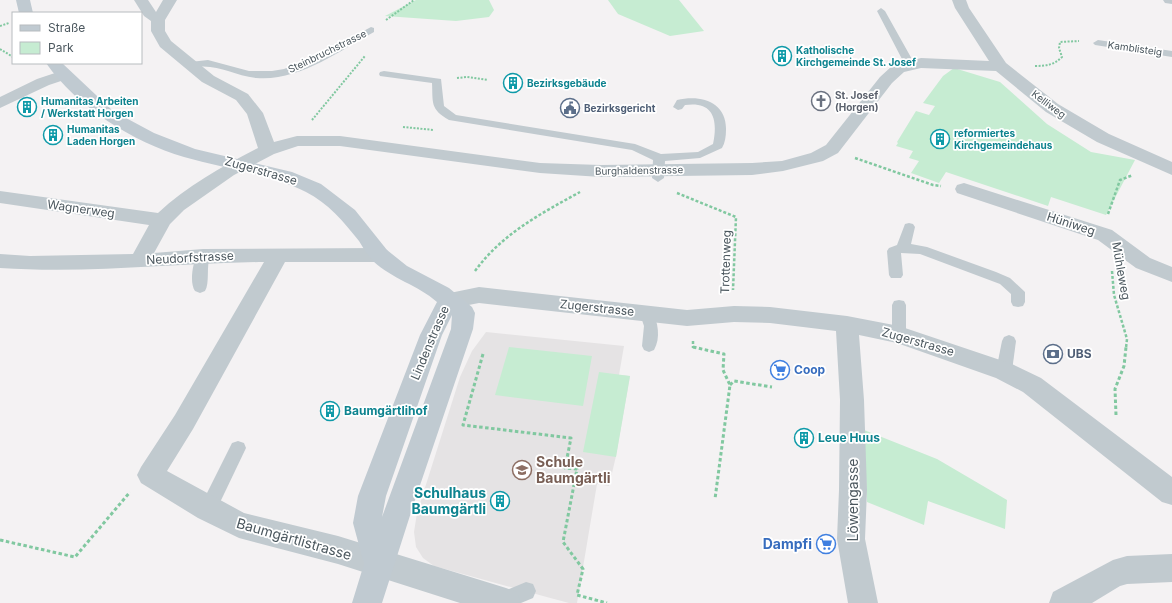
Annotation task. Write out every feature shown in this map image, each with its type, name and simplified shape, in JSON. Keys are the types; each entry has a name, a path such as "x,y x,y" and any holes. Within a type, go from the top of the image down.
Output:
{"main road":[{"path":"22,0 26,12"},
{"name":"Zugerstrasse","path":"59,69 107,115 148,138 189,153 241,164 285,176 314,188 348,214 380,256 400,271 441,293 448,301"},
{"name":"Lindenstrasse","path":"379,564 367,523 372,496 432,335 448,301"},
{"path":"367,603 379,564"}],"street":[{"path":"141,0 148,13 158,20"},
{"path":"170,0 158,20 158,31 165,44 208,79 242,97 255,113 268,150"},
{"name":"Kelliweg","path":"960,0 962,8 1000,66 1052,108 1072,121 1164,167"},
{"name":"Burghaldenstrasse","path":"139,261 162,220 177,206 226,171 268,150 297,141 340,141 540,168 601,171 658,169 752,169 783,166 817,157 832,149 886,80 898,69 921,63 1000,66"},
{"path":"0,103 43,82 59,69"},
{"name":"Hüniweg","path":"964,189 1105,235 1143,263 1172,275"},
{"name":"Wagnerweg","path":"0,197 162,220"},
{"path":"150,475 184,422 279,255"},
{"name":"Neudorfstrasse","path":"0,261 30,263 139,261 203,256 380,256"},
{"name":"Zugerstrasse","path":"448,301 479,295 686,318 734,314 770,315 847,324 899,335 932,344 1004,371 1032,385 1172,493"},
{"name":"Löwengasse","path":"847,324 852,415 853,490 851,539 859,589 863,603"},
{"name":"Baumgärtlistrasse","path":"150,475 208,510 240,525 338,550 379,564 512,599"},
{"path":"1064,603 1113,574 1127,570 1172,568"}],"lane":[{"path":"881,11 908,61 904,67"},
{"name":"Steinbruchstrasse","path":"190,65 207,62 240,72 257,75 269,75 302,66 371,30"},
{"name":"Kamblisteig","path":"1098,43 1172,54"},
{"path":"384,74 437,81 437,103 441,112 453,118 635,147 658,169 700,155 718,146 722,133 717,112 711,104 692,99 680,89"},
{"path":"678,107 681,102 692,99"},
{"path":"904,248 909,228"},
{"path":"896,275 894,251 904,248 922,250 1005,281 1018,292 1018,302"},
{"path":"200,288 200,265 203,256"},
{"path":"899,305 899,335"},
{"path":"647,314 651,326 649,346"},
{"path":"1004,371 1009,341"},
{"path":"208,510 238,448"}],"path":[{"path":"371,30 414,0"},
{"path":"0,26 11,23"},
{"path":"313,120 383,35 371,30"},
{"path":"1028,66 1053,64 1059,61 1062,56 1059,44"},
{"path":"0,49 12,56"},
{"path":"437,81 467,77 488,80"},
{"path":"402,127 464,133 475,122"},
{"path":"853,157 933,185"},
{"path":"1111,203 1120,180 1164,167"},
{"name":"Trottenweg","path":"658,169 660,186 736,217 733,294"},
{"path":"475,272 483,259 502,238 569,198"},
{"name":"Mühleweg","path":"1105,235 1111,255 1114,295 1127,339 1124,366 1115,390 1116,420"},
{"path":"693,348 724,354 722,370 730,385 715,499"},
{"path":"484,353 462,425 571,438 565,468 577,469 563,542 584,569 577,595 607,603"},
{"path":"730,385 734,381 772,387"},
{"path":"0,540 75,557 128,495 150,475"}],"shaded area":[{"name":"Schule Baumgärtli","path":"486,332 624,346 619,375 630,376 616,456 609,486 597,484 577,603 569,603 434,566 423,558 416,547 414,532 417,513 460,377 472,351"}],"green space":[{"path":"416,0 489,0 494,10 489,17 456,21 385,16"},
{"path":"608,0 679,0 704,31 670,36 618,14"},
{"path":"954,68 1000,82 1047,124 1091,152 1135,160 1106,215 1051,197 1048,206 946,172 939,183 911,173 919,161 909,158 913,151 896,146 898,143 897,142 916,111 929,115 935,106 923,103 943,76"},
{"path":"509,347 592,356 583,406 495,395"},
{"path":"599,372 630,376 616,457 583,452"},
{"path":"864,430 937,459 1007,500 1005,529 928,501 924,525 867,502"}],"place":[{"name":"Katholische Kirchgemeinde St. Josef","path":"782,56"},
{"name":"Bezirksgebäude","path":"513,83"},
{"name":"St. Josef (Horgen)","path":"821,101"},
{"name":"Humanitas Arbeiten / Werkstatt Horgen","path":"27,107"},
{"name":"Bezirksgericht","path":"570,108"},
{"name":"Humanitas Laden Horgen","path":"53,135"},
{"name":"reformiertes Kirchgemeindehaus","path":"940,139"},
{"name":"UBS","path":"1053,354"},
{"name":"Coop","path":"780,370"},
{"name":"Baumgärtlihof","path":"330,411"},
{"name":"Leue Huus","path":"804,438"},
{"name":"Schule Baumgärtli","path":"522,470"},
{"name":"Schulhaus Baumgärtli","path":"500,501"},
{"name":"Dampfi","path":"826,544"}]}
